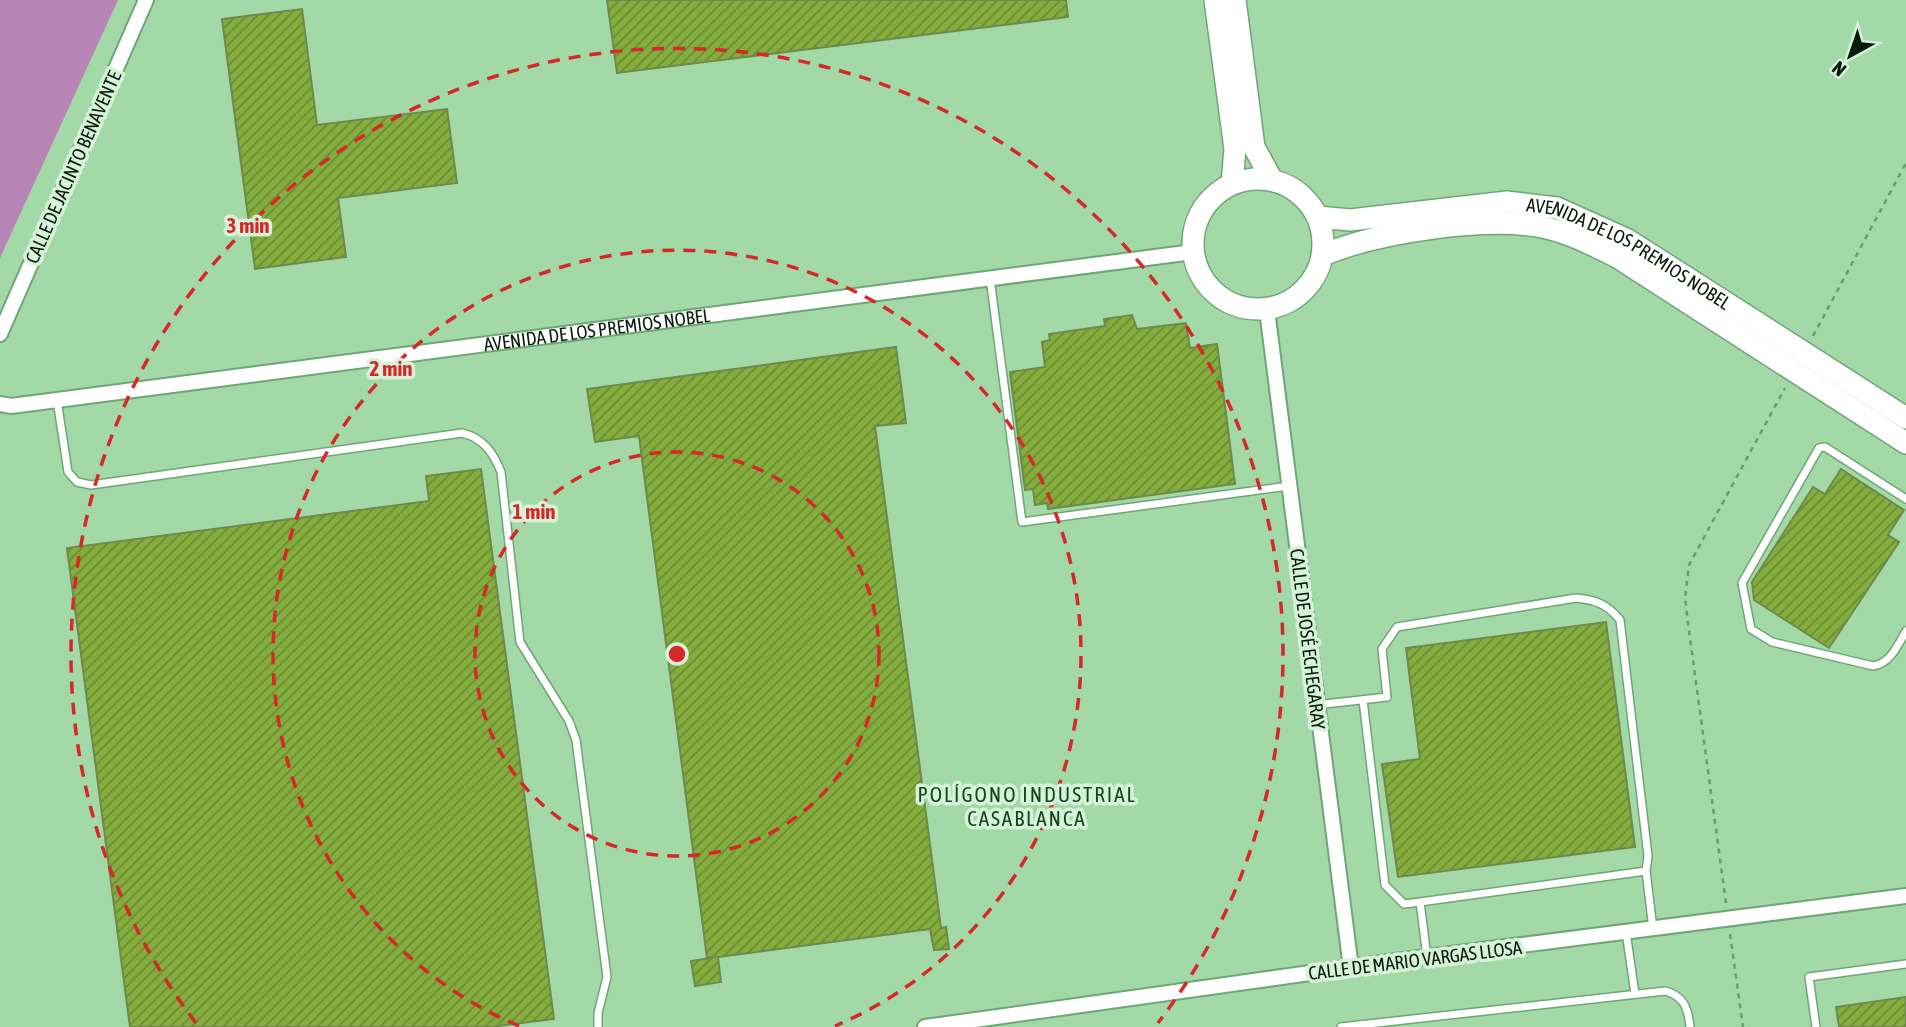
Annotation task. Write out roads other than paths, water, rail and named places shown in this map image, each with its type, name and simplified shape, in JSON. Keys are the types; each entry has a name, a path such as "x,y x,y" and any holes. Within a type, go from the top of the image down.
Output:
{"street":[{"name":"CALLE DE JACINTO BENAVENTE","path":"0,334 146,0"},
{"path":"1215,0 1235,149 1232,184"},
{"path":"1235,0 1254,147 1272,180"},
{"path":"1249,179 1272,180 1296,190 1318,217 1323,234 1323,256 1315,277 1305,291 1287,304 1267,310 1248,309 1226,302 1209,288 1198,272 1193,252 1193,232 1200,214 1213,196 1232,184 1249,179"},
{"name":"AVENIDA DE LOS PREMIOS NOBEL","path":"1318,217 1350,220 1507,202 1557,208 1628,240 1906,418"},
{"name":"AVENIDA DE LOS PREMIOS NOBEL","path":"1323,256 1353,242 1472,225 1507,223 1547,228 1583,239 1627,263 1906,443"},
{"name":"AVENIDA DE LOS PREMIOS NOBEL","path":"0,404 10,407 1193,252"},
{"name":"CALLE DE JOSÉ ECHEGARAY","path":"1267,310 1351,968"},
{"name":"CALLE DE MARIO VARGAS LLOSA","path":"925,1027 1427,957 1906,896"}],"lane":[{"path":"990,278 1022,522 1289,486"},
{"path":"57,400 68,472 77,482 91,485 462,433 484,443 495,457 500,472 520,642 569,721 576,740 607,977 598,1013 598,1027"},
{"path":"1906,499 1825,447 1819,448 1742,583 1751,629 1772,642 1873,666 1881,665 1890,657 1906,631"},
{"path":"1316,705 1387,697 1382,649 1397,627 1576,598 1597,601 1612,610 1620,620 1648,856 1646,871 1653,929"},
{"path":"1363,700 1385,885 1404,904 1646,871"},
{"path":"1420,902 1427,957"},
{"path":"1626,932 1635,994"},
{"path":"1816,1027 1809,976 1906,964"},
{"path":"1341,1027 1665,991 1676,994 1685,1003 1690,1027"}],"district":[{"name":"POLÍGONO INDUSTRIAL CASABLANCA","path":"1027,806"}]}
